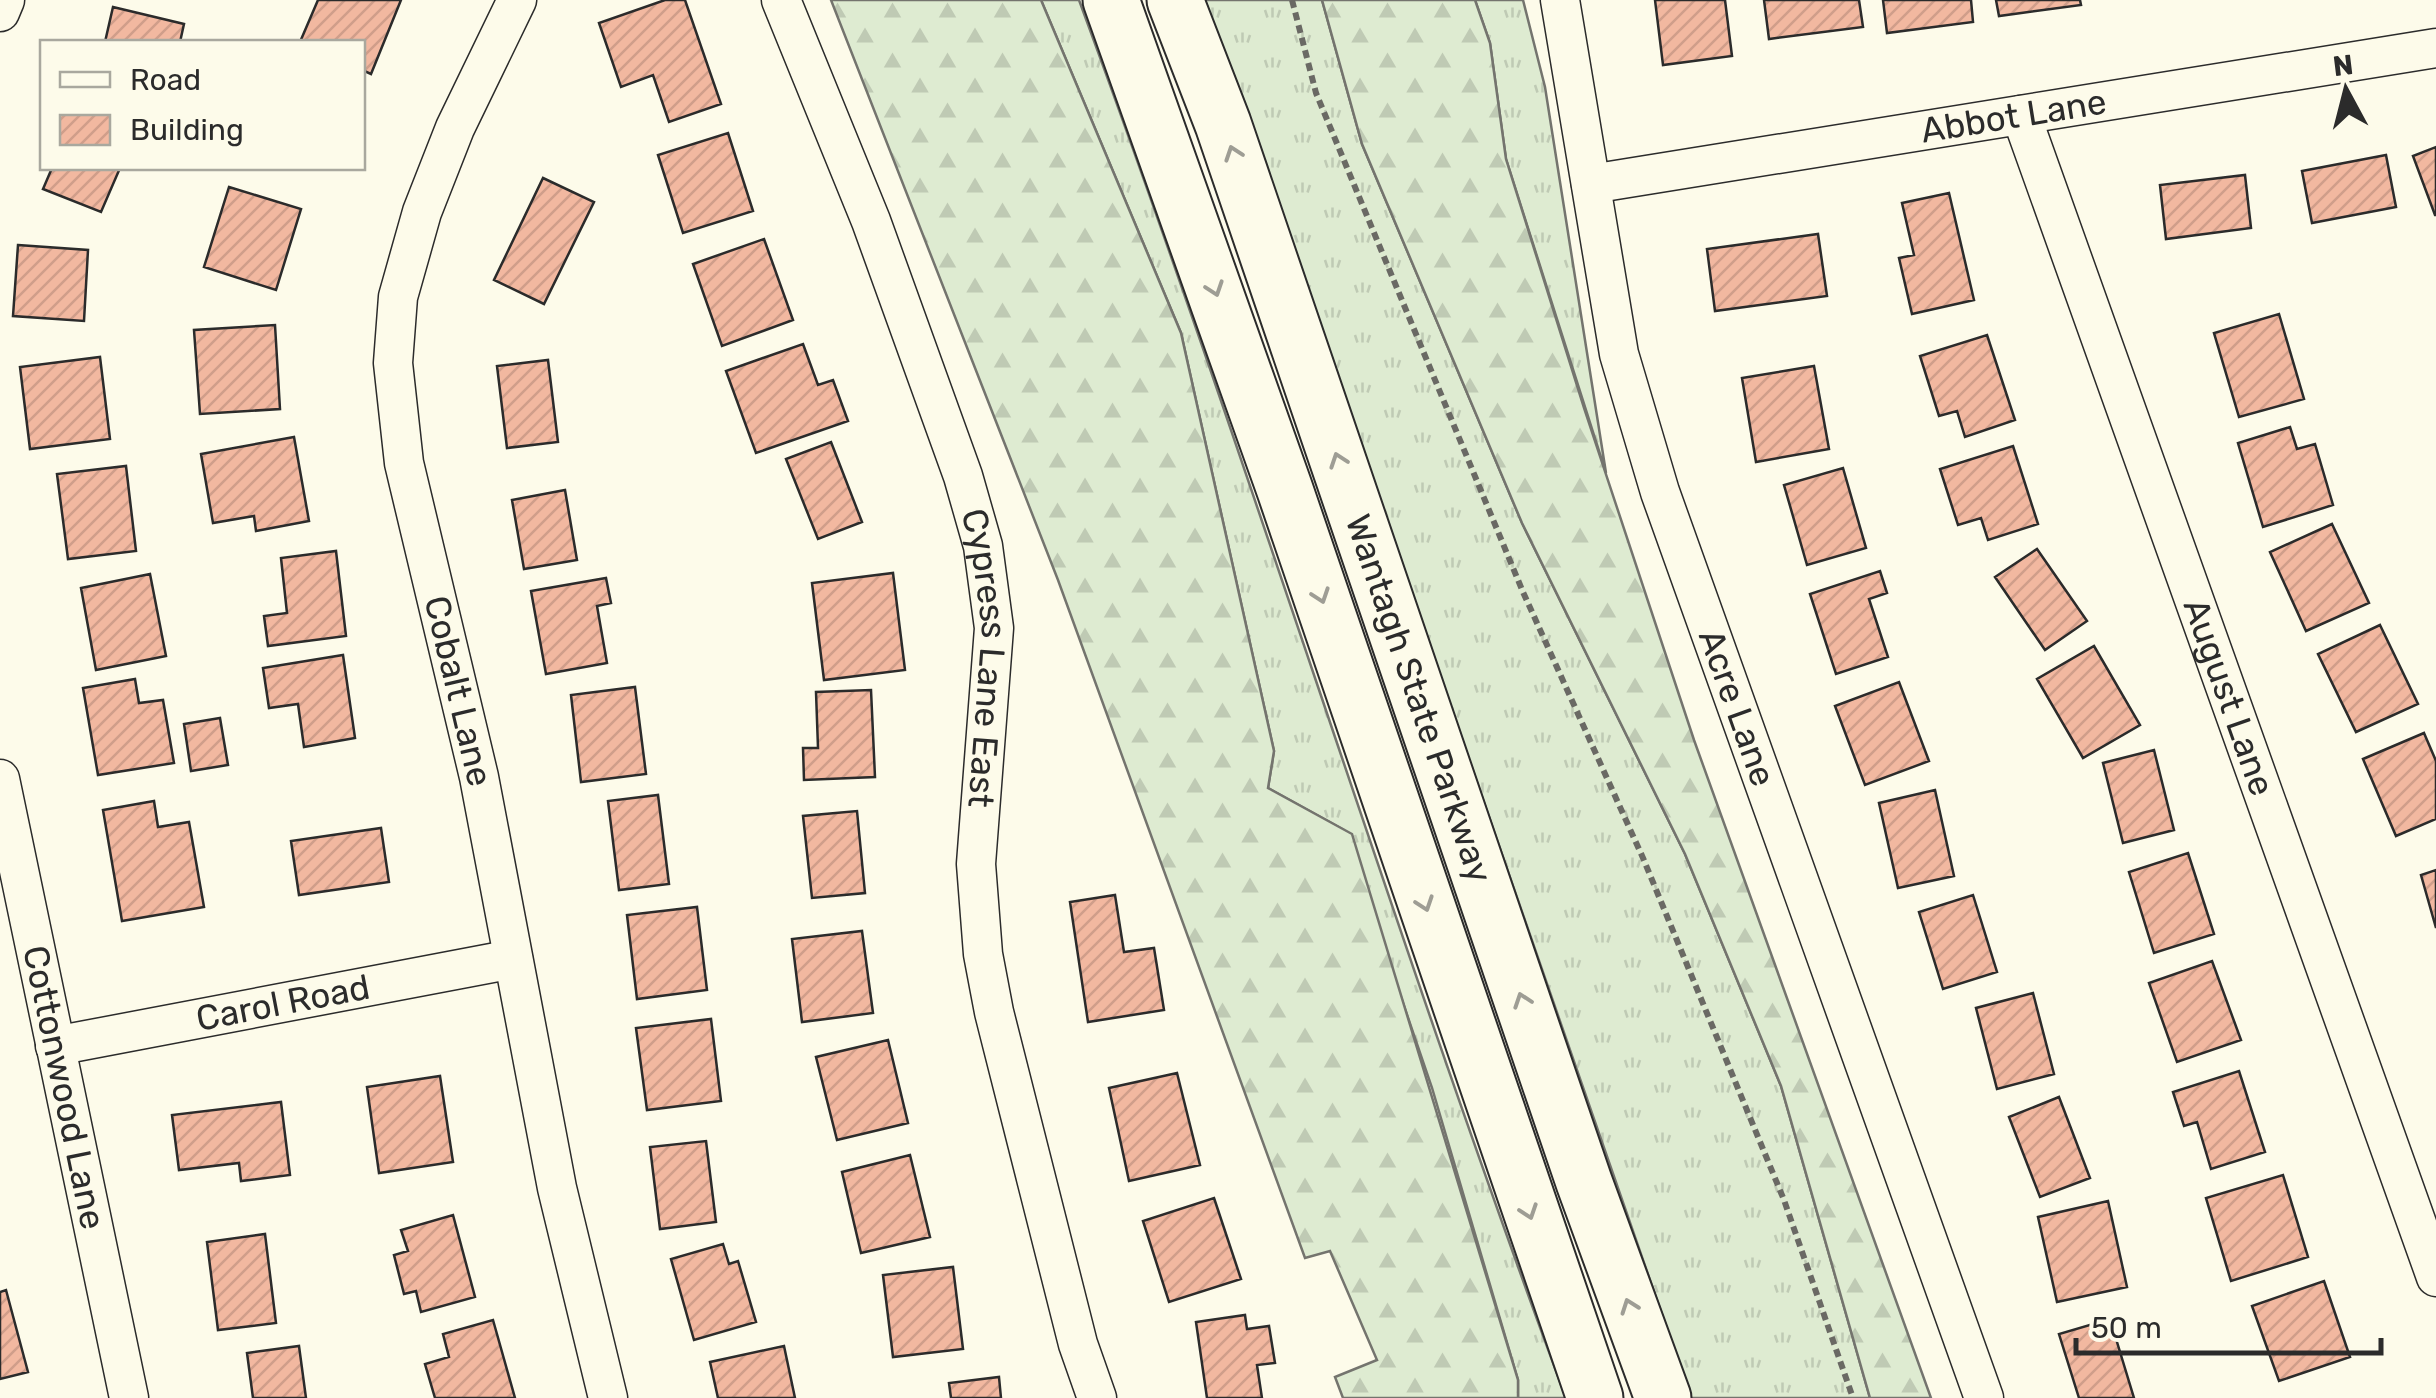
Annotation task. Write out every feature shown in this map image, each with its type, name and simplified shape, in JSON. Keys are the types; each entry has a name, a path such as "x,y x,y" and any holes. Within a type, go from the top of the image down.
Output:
{"highway":[{"name":"Wantagh State Parkway","path":"1111,0 1285,490 1595,1398"},
{"name":"Wantagh State Parkway","path":"1175,0 1222,124 1584,1182 1663,1398"}],"street":[{"path":"0,12 5,0"},
{"name":"Cobalt Lane","path":"516,0 455,128 422,212 398,297 393,364 404,463 479,777 557,1188 608,1398"},
{"name":"Cypress Lane East","path":"781,0 871,221 963,476 982,546 994,628 976,864 983,954 994,1012 1078,1344 1097,1398"},
{"name":"Acre Lane","path":"1560,0 1619,354 1660,492 1984,1398"},
{"name":"Abbot Lane","path":"1591,184 2436,48"},
{"name":"August Lane","path":"2021,115 2436,1277"},
{"name":"Cottonwood Lane","path":"0,779 129,1398"},
{"name":"Carol Road","path":"55,1046 512,959"}],"path":[{"path":"1292,0 1316,93 1523,592 1784,1200 1853,1398"}],"green space":[{"path":"831,0 1041,0 1181,333 1274,751 1268,788 1352,834 1518,1380 1518,1398 1343,1398 1335,1377 1377,1360 1330,1251 1305,1258 1058,580"},
{"path":"1041,0 1079,0 1203,349 1441,1049 1566,1398 1518,1398 1518,1380 1432,1088 1344,830 1268,788 1274,751 1181,333"},
{"path":"1205,0 1322,0 1362,144 1522,523 1685,854 1781,1086 1870,1398 1691,1398"},
{"path":"1322,0 1475,0 1490,43 1506,159 1584,408 1694,740 1931,1398 1870,1398 1781,1086 1685,854 1522,523 1362,144"},
{"path":"1475,0 1523,0 1545,87 1606,473 1506,159 1490,43"}],"building":[{"path":"318,0 401,0 371,74 365,71 365,40 301,40"},
{"path":"665,0 685,0 721,104 669,122 653,75 621,87 599,23"},
{"path":"1655,0 1725,0 1732,56 1663,65"},
{"path":"1764,0 1859,0 1863,27 1769,39"},
{"path":"1883,0 1971,0 1973,22 1887,33"},
{"path":"1996,0 2080,0 2081,5 1999,16"},
{"path":"113,7 184,24 180,40 105,40"},
{"path":"728,133 753,211 683,233 658,155"},
{"path":"2436,147 2436,215 2435,215 2413,156"},
{"path":"2386,155 2396,207 2312,223 2302,171"},
{"path":"51,170 119,170 101,212 43,189"},
{"path":"2245,175 2251,228 2166,239 2160,185"},
{"path":"543,178 594,202 544,304 494,280"},
{"path":"229,187 301,209 276,290 204,267"},
{"path":"1949,193 1974,300 1912,314 1899,258 1914,255 1902,203"},
{"path":"1818,234 1827,296 1715,311 1707,249"},
{"path":"764,239 793,320 722,346 693,264"},
{"path":"18,245 88,250 84,321 13,316"},
{"path":"2279,314 2304,399 2239,417 2214,333"},
{"path":"275,325 280,409 200,414 194,330"},
{"path":"1987,335 2015,420 1965,437 1957,411 1939,416 1920,356"},
{"path":"803,344 818,385 833,380 848,421 756,453 726,371"},
{"path":"100,357 110,439 30,449 20,367"},
{"path":"548,360 558,442 507,448 497,366"},
{"path":"1814,366 1829,449 1756,462 1742,378"},
{"path":"2290,427 2297,449 2315,444 2333,505 2263,527 2238,443"},
{"path":"294,437 309,521 256,531 254,516 213,523 201,454"},
{"path":"831,442 862,522 818,539 786,459"},
{"path":"2013,446 2038,524 1988,540 1981,518 1958,525 1940,469"},
{"path":"126,466 136,551 68,559 57,474"},
{"path":"1843,468 1866,548 1807,565 1784,485"},
{"path":"565,490 577,560 524,569 512,500"},
{"path":"2332,524 2369,603 2306,631 2270,552"},
{"path":"2037,549 2087,621 2045,650 1995,577"},
{"path":"336,551 346,636 268,646 264,616 287,613 281,558"},
{"path":"1880,571 1887,593 1869,599 1888,657 1836,674 1810,594"},
{"path":"893,573 905,670 824,680 812,583"},
{"path":"150,574 166,656 96,670 81,588"},
{"path":"606,578 611,603 597,606 607,663 546,674 531,591"},
{"path":"2380,625 2418,704 2356,732 2318,654"},
{"path":"2094,646 2140,725 2083,758 2037,679"},
{"path":"343,655 355,738 304,747 298,704 269,708 263,668"},
{"path":"135,679 139,703 163,700 174,763 98,775 83,688"},
{"path":"1899,682 1929,761 1865,785 1835,706"},
{"path":"635,687 646,774 581,782 571,695"},
{"path":"871,690 875,777 804,780 803,748 818,748 816,692"},
{"path":"220,718 228,765 191,771 184,724"},
{"path":"2424,733 2436,761 2436,819 2396,836 2363,759"},
{"path":"2154,750 2174,830 2123,843 2103,763"},
{"path":"1935,790 1954,876 1898,888 1879,803"},
{"path":"658,795 669,884 619,890 608,801"},
{"path":"154,801 158,827 189,822 204,907 122,921 103,810"},
{"path":"857,811 865,893 812,898 803,816"},
{"path":"381,828 389,882 299,895 291,841"},
{"path":"2188,853 2214,934 2154,953 2129,872"},
{"path":"2436,870 2436,928 2421,875"},
{"path":"1115,895 1124,952 1154,948 1164,1010 1088,1022 1070,902"},
{"path":"1973,895 1997,972 1943,989 1919,912"},
{"path":"697,907 707,990 637,999 627,915"},
{"path":"862,931 873,1013 802,1022 792,939"},
{"path":"2212,961 2241,1040 2177,1062 2149,983"},
{"path":"2033,993 2054,1074 1997,1089 1976,1008"},
{"path":"711,1019 721,1101 647,1110 636,1028"},
{"path":"888,1040 908,1123 837,1140 816,1057"},
{"path":"2239,1071 2265,1152 2211,1169 2197,1122 2184,1126 2173,1092"},
{"path":"1177,1073 1200,1165 1129,1181 1109,1088"},
{"path":"440,1076 453,1162 379,1173 367,1087"},
{"path":"2059,1097 2090,1178 2040,1197 2009,1117"},
{"path":"281,1102 290,1175 241,1181 239,1163 179,1170 172,1115"},
{"path":"706,1141 716,1222 660,1229 650,1147"},
{"path":"910,1155 930,1237 861,1253 842,1172"},
{"path":"2283,1175 2308,1257 2231,1281 2206,1198"},
{"path":"1214,1198 1241,1279 1169,1302 1143,1221"},
{"path":"2108,1201 2127,1287 2057,1302 2038,1217"},
{"path":"453,1215 475,1297 421,1312 416,1291 404,1294 394,1255 408,1251 401,1230"},
{"path":"265,1234 276,1323 218,1330 207,1242"},
{"path":"723,1244 729,1264 738,1261 756,1322 694,1340 671,1259"},
{"path":"953,1267 963,1349 893,1357 883,1275"},
{"path":"2324,1281 2350,1357 2279,1381 2252,1306"},
{"path":"6,1290 28,1372 0,1379 0,1292"},
{"path":"1245,1315 1247,1329 1269,1326 1275,1363 1257,1365 1262,1398 1207,1398 1196,1322"},
{"path":"2110,1319 2134,1398 2079,1398 2059,1334"},
{"path":"493,1320 515,1398 435,1398 425,1364 449,1357 443,1334"},
{"path":"299,1346 306,1398 253,1398 247,1353"},
{"path":"784,1346 795,1398 718,1398 710,1362"},
{"path":"999,1377 1001,1398 951,1398 949,1383"}]}
